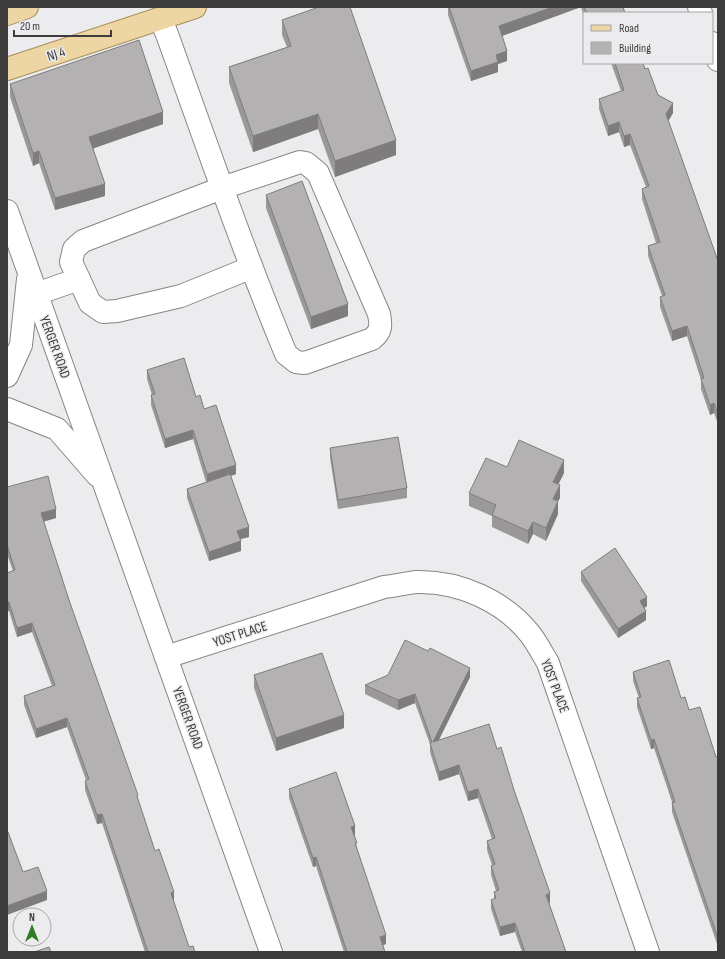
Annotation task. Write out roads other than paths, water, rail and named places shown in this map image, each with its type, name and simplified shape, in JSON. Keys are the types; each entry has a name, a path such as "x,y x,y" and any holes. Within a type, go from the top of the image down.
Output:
{"main road":[{"path":"7,14 27,7"},
{"name":"NJ 4","path":"7,69 195,7"}],"street":[{"path":"161,19 222,188 250,268 286,354 296,362 304,364 372,339 379,333 381,326 379,314 318,173 315,168 306,163 300,162 222,188 84,241 74,249 71,262 90,303 103,312 117,311 181,296 250,268"},
{"path":"713,46 718,60"},
{"name":"YERGER ROAD","path":"7,211 272,952"},
{"path":"7,376 21,345 28,272"},
{"path":"36,294 78,279"},
{"name":"YERGER ROAD","path":"7,409 57,430 104,483"},
{"name":"YOST PLACE","path":"166,657 384,587 417,582 448,585 478,594 506,610 530,634 548,662 648,952"}]}
